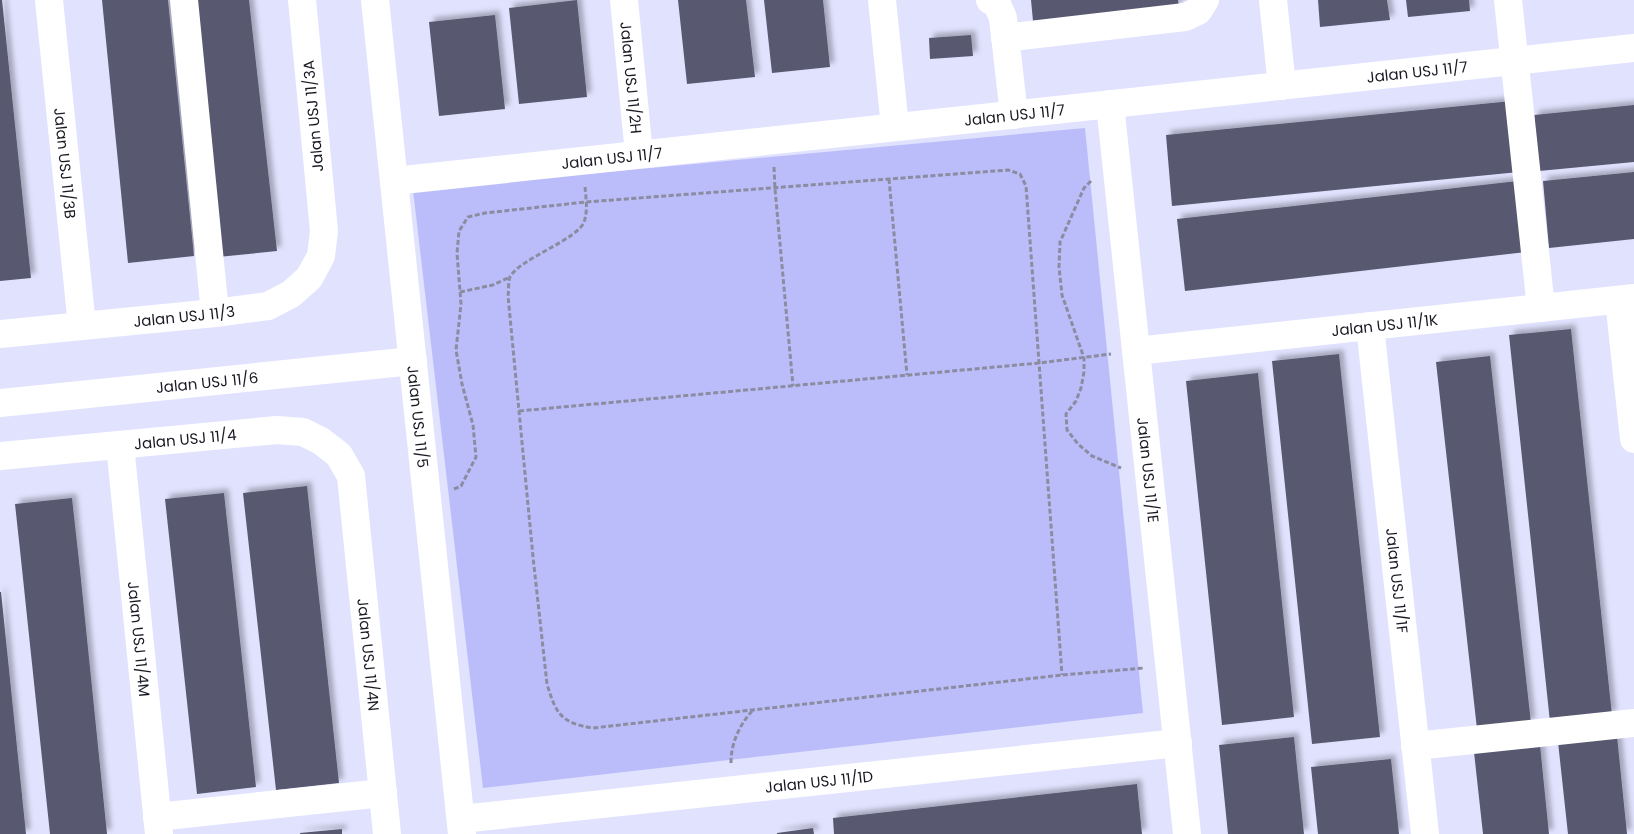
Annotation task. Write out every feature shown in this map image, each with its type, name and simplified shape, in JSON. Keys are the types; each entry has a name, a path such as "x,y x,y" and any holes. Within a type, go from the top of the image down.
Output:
{"street":[{"name":"Jalan USJ 11/3B","path":"49,0 82,326"},
{"path":"184,0 215,313"},
{"name":"Jalan USJ 11/3A","path":"302,0 324,231"},
{"name":"Jalan USJ 11/5","path":"374,0 461,826"},
{"name":"Jalan USJ 11/2H","path":"624,0 639,154"},
{"path":"882,0 895,127"},
{"path":"990,0 996,4 1003,18 1014,115"},
{"path":"1005,38 1185,17 1198,12 1205,0"},
{"path":"1273,0 1282,86"},
{"path":"1508,0 1541,308"},
{"name":"Jalan USJ 11/7","path":"394,181 1634,48"},
{"name":"Jalan USJ 11/1E","path":"1110,104 1188,834"},
{"name":"Jalan USJ 11/3","path":"0,334 268,306 291,294 309,278 321,256 324,231"},
{"path":"1626,299 1633,422"},
{"name":"Jalan USJ 11/1K","path":"1136,351 1626,299"},
{"name":"Jalan USJ 11/1F","path":"1370,326 1425,834"},
{"name":"Jalan USJ 11/6","path":"0,403 412,361"},
{"name":"Jalan USJ 11/4","path":"0,456 277,430 303,432 321,441 339,455 351,476"},
{"name":"Jalan USJ 11/4M","path":"120,445 158,825"},
{"name":"Jalan USJ 11/4N","path":"351,476 387,834"},
{"path":"1415,746 1634,723"},
{"name":"Jalan USJ 11/1D","path":"461,826 731,790 1178,743"},
{"path":"158,825 383,793"}],"path":[{"path":"774,140 775,189 793,386"},
{"path":"460,292 493,285 510,276 520,267 575,232 584,224 586,202 582,160"},
{"path":"1116,160 1084,188 1060,242 1059,267 1062,295 1068,315 1079,338 1084,358 1081,388 1076,401 1066,414 1067,430 1078,444 1092,456 1150,480"},
{"path":"453,490 461,486 476,457 473,424 462,384 456,350 460,292 456,254 459,231 468,217 485,213 586,202 1008,170 1020,174 1026,186 1062,675"},
{"path":"889,179 908,375"},
{"path":"510,276 508,296 547,684 561,717 577,725 593,728 1062,675 1170,666"},
{"path":"519,411 1039,363 1136,351"},
{"path":"731,790 731,751 740,726 752,710"}],"shaded area":[{"path":"1085,128 1143,713 483,788 413,190"}],"building":[{"path":"0,0 2,0 31,278 0,281"},
{"path":"102,0 168,0 194,256 128,263"},
{"path":"189,0 249,0 277,251 218,257"},
{"path":"577,0 587,97 519,104 509,8"},
{"path":"678,0 746,0 755,77 687,84"},
{"path":"764,0 823,0 830,67 772,73"},
{"path":"1031,0 1178,0 1179,6 1033,21"},
{"path":"1318,0 1387,0 1390,20 1320,27"},
{"path":"1406,0 1469,0 1470,11 1408,17"},
{"path":"495,15 505,109 439,116 429,22"},
{"path":"971,35 973,56 930,59 929,38"},
{"path":"1512,101 1519,172 1172,206 1166,135"},
{"path":"1634,105 1634,162 1539,171 1534,115"},
{"path":"1634,172 1634,239 1549,248 1543,181"},
{"path":"1518,181 1526,252 1185,291 1177,219"},
{"path":"1571,329 1612,715 1550,722 1509,335"},
{"path":"1339,354 1380,737 1312,744 1272,361"},
{"path":"1490,356 1531,723 1477,729 1436,362"},
{"path":"1258,373 1294,717 1222,725 1186,381"},
{"path":"307,486 339,783 276,790 243,493"},
{"path":"224,493 256,787 197,794 165,499"},
{"path":"72,498 107,834 50,834 15,504"},
{"path":"1,592 26,834 0,834"},
{"path":"1617,736 1627,834 1568,834 1558,742"},
{"path":"1294,737 1304,834 1228,834 1219,745"},
{"path":"1540,745 1549,834 1483,834 1474,752"},
{"path":"1391,759 1399,834 1318,834 1311,767"},
{"path":"1137,784 1142,834 834,834 833,818"},
{"path":"813,828 814,834 777,834 777,833"},
{"path":"342,829 342,834 300,834 300,833"}]}
